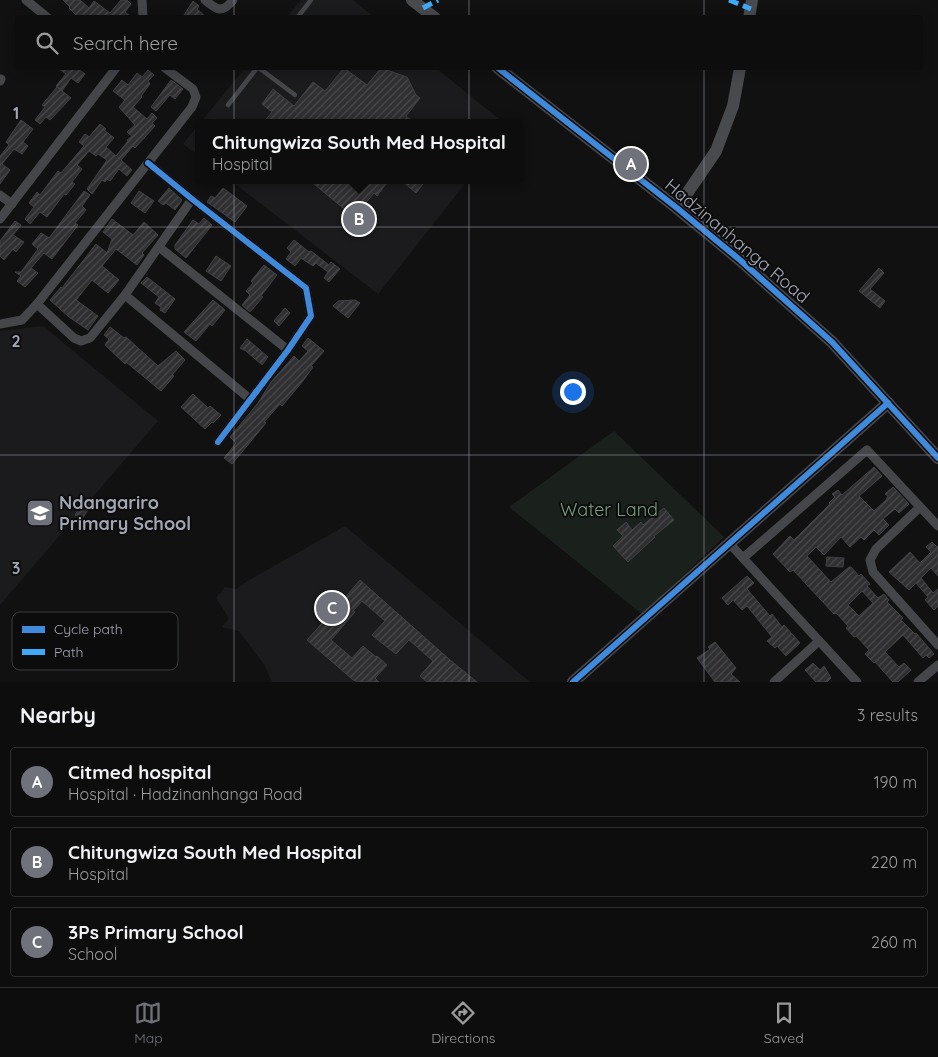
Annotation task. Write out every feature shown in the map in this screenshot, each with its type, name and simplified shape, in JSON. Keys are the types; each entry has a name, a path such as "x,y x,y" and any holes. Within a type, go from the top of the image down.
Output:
{"street":[{"path":"26,0 44,15"},
{"path":"142,0 144,15"},
{"path":"205,0 214,8 221,9 228,7 233,0"},
{"path":"412,0 431,15"},
{"path":"750,15 752,0"},
{"path":"0,219 112,70"},
{"path":"0,324 22,320 37,304 192,107 196,97 193,90 168,70"},
{"name":"Hadzinanhanga Road","path":"501,70 677,208 740,260 832,342 938,458"},
{"path":"677,208 716,151 733,106 740,70"},
{"path":"148,163 306,288 311,316 288,350 218,442"},
{"path":"0,195 12,204"},
{"path":"37,304 74,338 81,341 90,338 125,295 192,199"},
{"path":"158,246 288,350"},
{"path":"125,295 250,399"},
{"path":"573,682 888,403"},
{"path":"743,558 867,450 938,526"},
{"path":"920,507 876,549 870,560 873,572 938,645"},
{"path":"730,544 857,682"},
{"path":"774,682 819,642"},
{"path":"918,682 938,665"}],"lane":[{"path":"299,15 310,0"},
{"path":"228,105 256,70"},
{"path":"261,70 295,95"}],"shaded area":[{"path":"301,0 353,0 372,15 288,15"},
{"path":"243,70 438,70 499,119 203,119"},
{"path":"195,129 195,153 183,144"},
{"path":"235,184 465,184 378,294"},
{"name":"Ndangariro Primary School","path":"43,326 158,421 0,605 0,331"},
{"path":"345,526 530,682 272,682 265,666 239,631 222,627 229,618 216,598 225,587 236,589"}],"green space":[{"name":"Water Land","path":"614,431 724,537 642,614 509,507"}],"building":[{"path":"63,0 80,0 89,8 94,1 110,13 121,0 127,0 131,4 125,12 128,15 76,15"},
{"path":"193,1 199,6 197,9 204,15 184,15"},
{"path":"61,70 80,70 85,74 78,83 71,78 62,91 56,86 66,74"},
{"path":"148,70 154,75 148,81 150,84 142,97 133,107 147,119 152,113 157,118 152,123 155,126 121,160 132,170 127,176 119,169 110,181 107,179 105,182 102,180 92,194 87,189 107,160 89,151 77,165 82,169 72,182 75,184 66,195 64,194 47,217 40,212 30,224 25,219 34,207 29,203 37,192 40,195 58,171 61,173 84,146 79,142 85,134 89,137 100,124 114,138 106,147 116,156 132,136 127,132 135,125 119,107 125,100 113,91 122,80 128,85 137,73 142,77"},
{"path":"342,70 347,70 367,85 379,70 387,70 407,77 416,95 420,98 406,116 410,119 266,119 272,112 262,104 273,89 294,106 313,82 325,91"},
{"path":"171,80 183,89 175,99 170,95 156,111 151,107"},
{"path":"57,87 71,98 50,120 46,117 40,124 35,120 45,107 42,105"},
{"path":"21,120 33,129 23,142 28,146 22,154 14,149 2,164 10,170 0,184 0,156 9,145 6,142"},
{"path":"314,184 386,184 377,196 374,193 354,217"},
{"path":"406,184 423,184 416,193"},
{"path":"169,188 182,200 175,210 166,203 163,205 158,201"},
{"path":"223,188 247,206 235,222 207,202 211,196 215,198"},
{"path":"84,191 90,195 82,206 86,210 75,223 78,225 52,259 44,253 31,268 38,273 25,287 17,281 21,276 15,272 21,272 38,249 32,244 41,233 49,238"},
{"path":"139,191 154,201 145,213 131,203"},
{"path":"204,218 212,225 186,258 175,249 175,245 193,220 199,224"},
{"path":"112,219 133,235 144,222 158,235 142,253 144,255 137,265 116,249 102,266 119,280 108,293 92,280 76,300 98,316 88,330 69,317 50,300 62,288 96,244 107,253 112,239 103,232"},
{"path":"15,221 21,225 13,235 24,242 16,252 13,249 4,260 0,256 0,241"},
{"path":"294,240 329,265 331,262 340,269 329,282 324,278 328,272 316,263 313,266 301,258 295,266 286,259 291,252 287,248"},
{"path":"216,256 231,266 221,281 206,271"},
{"path":"264,265 277,275 261,296 263,297 250,312 242,305 250,295 246,291 253,283 251,281"},
{"path":"879,268 884,273 870,289 885,301 880,308 859,291"},
{"path":"147,277 175,299 165,313 155,303 159,297 141,283"},
{"path":"213,300 225,310 196,341 184,332"},
{"path":"355,300 360,303 348,318 333,306 338,301"},
{"path":"285,308 290,313 279,326 274,321"},
{"path":"110,327 124,338 126,337 158,366 176,351 185,360 161,391 126,362 125,364 105,345 109,339 104,335"},
{"path":"308,338 324,351 311,366 313,367 303,381 282,406 280,404 264,422 266,423 232,464 224,458 236,443 230,437 258,403 271,382 294,356 299,361 308,351 302,346"},
{"path":"247,339 268,357 262,365 240,348"},
{"path":"193,394 208,408 210,406 221,415 205,429 181,407"},
{"path":"874,467 882,476 859,496 874,511 886,500 888,496 885,494 893,487 909,504 899,513 895,509 883,519 889,525 879,535 874,530 864,540 861,537 850,547 841,537 824,555 816,547 807,556 831,582 849,567 859,576 861,574 870,584 867,586 878,598 884,594 889,600 887,602 903,618 901,620 916,633 934,654 929,658 926,655 923,658 903,635 885,652 899,667 904,663 911,670 898,682 893,682 865,654 869,650 846,628 848,626 836,613 834,614 793,570 790,572 773,554 790,536 794,540 830,504 835,497 832,494 838,490 842,495","holes":["862,591 873,603 859,616 848,605"]},
{"path":"84,501 91,505 82,519 75,515"},
{"path":"664,508 674,520 654,536 628,562 613,546 623,536 617,530 626,522 632,530 641,522 643,525"},
{"path":"932,542 938,546 938,576 931,568 921,578 933,593 938,589 938,606 934,610 925,600 928,597 916,583 909,590 889,572 910,552 920,563 931,552 926,547"},
{"path":"827,557 844,558 843,567 826,566"},
{"path":"747,576 754,583 747,589 770,616 772,614 782,627 784,625 800,643 786,656 777,646 775,648 767,641 772,637 747,606 742,610 733,600 728,605 722,598"},
{"path":"360,580 477,682 427,682 420,676 433,661 409,640 396,654 372,635 385,621 362,601 331,640 352,658 363,646 377,656 387,665 375,678 379,682 357,682 307,640 325,620 323,618 340,599 342,601"},
{"path":"715,642 736,668 731,674 740,682 715,682 697,658 710,649 708,647"},
{"path":"813,663 820,670 824,666 831,678 827,682 816,682 805,670"}],"marked path":[{"path":"423,8 438,0"},
{"path":"729,0 751,9"}],"cycle path":[{"path":"501,70 677,208 740,260 832,342 938,458"},
{"path":"148,163 306,288 311,316 288,350 218,442"},
{"path":"573,682 888,403"}],"place":[{"name":"Citmed hospital","path":"631,164"},
{"name":"Chitungwiza South Med Hospital","path":"359,219"},
{"name":"Ndangariro Primary School","path":"40,513"},
{"name":"3Ps Primary School","path":"332,608"}]}
